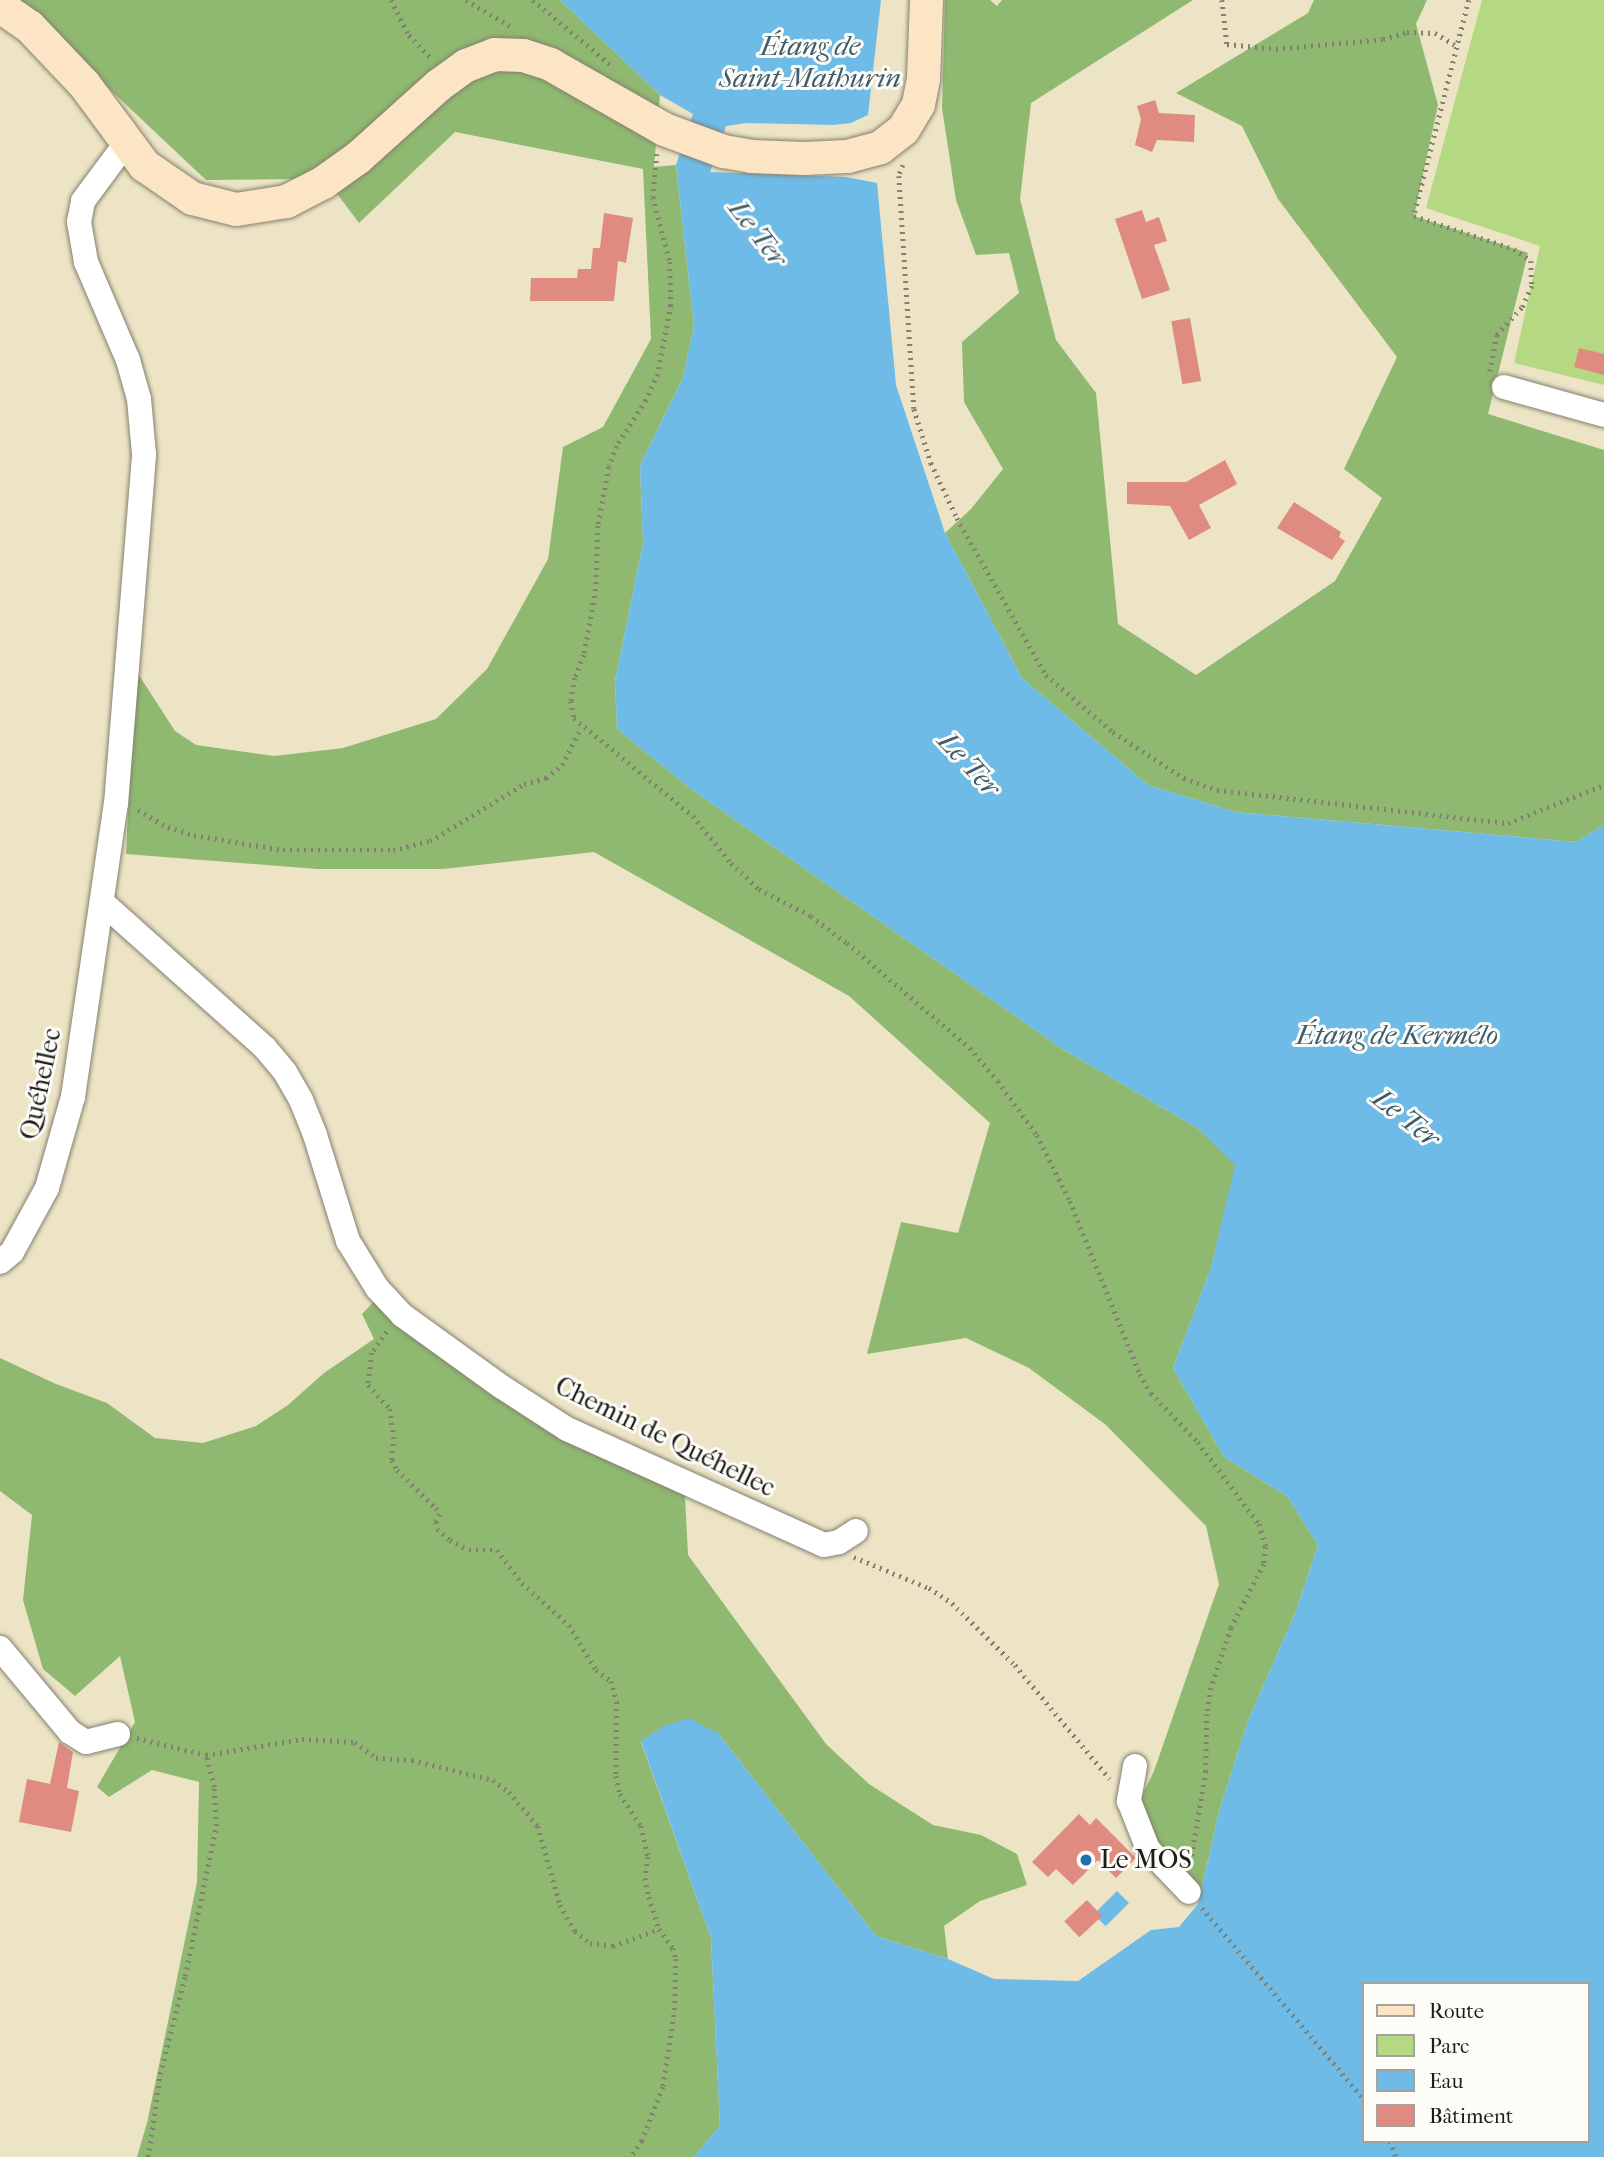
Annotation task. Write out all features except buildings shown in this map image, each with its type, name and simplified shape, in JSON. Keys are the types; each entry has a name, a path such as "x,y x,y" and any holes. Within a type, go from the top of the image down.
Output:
{"street":[{"path":"0,6 29,26 57,53 85,84 144,165 164,182 192,198 236,209 286,201 323,182 358,157 466,65 494,54 523,55 550,64 672,133 723,151 751,156 847,156 890,141 907,124 918,104 923,79 926,0"},
{"name":"Quéhellec","path":"0,1262 12,1252 47,1188 73,1097 116,804 144,454 139,399 128,360 86,262 79,222 83,201 126,143"},
{"path":"1504,387 1604,415"},
{"name":"Chemin de Quéhellec","path":"103,903 265,1048 285,1072 301,1100 315,1135 348,1241 377,1288 402,1315 502,1387 567,1429 824,1545"},
{"path":"824,1545 839,1542 856,1531"},
{"path":"0,1648 70,1732 86,1742 118,1734"},
{"path":"1135,1766 1129,1801 1148,1849 1194,1898"}],"path":[{"path":"391,0 409,35 453,75"},
{"path":"533,0 621,74"},
{"path":"1222,0 1227,44 1276,49 1383,39 1407,32 1435,33 1455,45"},
{"path":"1469,0 1455,45 1414,216 1514,249 1531,261 1532,286 1522,308 1497,335 1489,369 1504,387"},
{"path":"672,133 652,182 653,197 670,262 671,305 658,374 646,400 617,446 609,467 598,526 596,589 584,655 575,678 571,701 574,718 581,727 693,817 732,863 759,889 811,916 847,943 970,1048 999,1081 1037,1135 1070,1201 1140,1374 1151,1393 1198,1443 1259,1524 1266,1546 1264,1564 1231,1628 1211,1688 1194,1898 1362,2097"},
{"path":"905,156 899,176 914,409 931,463 957,518 1046,675 1113,732 1184,778 1217,790 1508,823 1604,785"},
{"path":"116,804 135,808 168,827 282,850 393,850 430,841 524,784 546,778 562,765 581,727"},
{"path":"402,1315 372,1353 369,1369 368,1385 390,1409 394,1437 391,1460 404,1479 436,1508 440,1514 436,1522 437,1529 469,1550 497,1550 522,1583 569,1625 596,1670 611,1681 617,1702 616,1776 620,1794 641,1826 648,1857 645,1878 659,1929 673,1948 676,1959 675,2008 663,2087 642,2141 631,2157"},
{"path":"824,1545 929,1588 953,1602 1016,1665 1129,1801"},
{"path":"118,1734 206,1755 302,1739 355,1742 376,1758 412,1760 494,1780 509,1792 538,1826 559,1905 582,1938 590,1943 613,1946 659,1929"},
{"path":"148,2157 160,2074 185,1976 216,1826 214,1787 206,1755"}],"green space":[{"path":"15,0 560,0 660,95 654,167 676,165 694,326 683,378 640,465 643,543 615,681 617,729 691,789 1064,1050 1199,1129 1236,1165 1211,1268 1173,1368 1224,1457 1287,1496 1318,1545 1296,1611 1248,1721 1220,1808 1199,1899 1189,1877 1148,1849 1138,1804 1154,1771 1219,1584 1206,1526 1106,1425 1029,1368 966,1338 867,1354 901,1222 958,1233 990,1123 849,996 594,852 443,869 317,869 126,854 135,669 175,731 196,745 274,756 343,748 436,719 487,669 548,559 563,447 603,427 651,339 643,169 455,132 359,223 338,195 300,179 206,180"},
{"path":"945,0 990,0 997,6 1002,0 1193,0 1031,103 1020,199 1056,340 1096,393 1118,624 1196,675 1335,581 1382,498 1344,469 1397,357 1278,199 1242,126 1176,93 1308,13 1314,0 1427,0 1416,24 1438,105 1414,216 1528,253 1488,414 1604,450 1604,825 1576,842 1235,812 1148,785 1022,678 945,533 971,509 1003,469 964,402 962,342 1019,293 1009,253 976,255 956,200 942,108"},
{"path":"1482,0 1604,0 1604,385 1514,363 1540,246 1426,208"},
{"path":"380,1295 502,1387 684,1478 688,1555 826,1744 869,1784 933,1825 981,1835 1017,1854 1027,1885 980,1901 944,1926 948,1959 876,1936 718,1733 641,1742 711,1938 720,2126 694,2157 137,2157 147,2123 197,1882 199,1782 152,1770 109,1797 97,1787 135,1722 120,1656 75,1696 43,1669 23,1600 32,1515 0,1491 0,1358 56,1384 107,1403 155,1438 203,1443 256,1426 288,1405 324,1373 374,1339 362,1314"}],"water":[{"name":"Étang de Kermélo","path":"560,0 881,0 868,115 851,123 833,125 746,123 726,126 710,172 846,177 877,183 896,385 945,533 1022,678 1148,785 1235,812 1576,842 1604,825 1604,2157 694,2157 720,2126 711,1938 641,1741 664,1726 688,1718 718,1733 876,1936 948,1959 994,1979 1078,1981 1151,1930 1179,1927 1198,1904 1220,1808 1248,1721 1296,1611 1318,1545 1287,1496 1224,1457 1173,1368 1211,1268 1235,1165 1199,1129 1064,1050 691,789 617,729 615,681 643,543 640,465 683,378 694,326 676,165 693,114 660,95"},
{"path":"1117,1891 1129,1903 1106,1926 1094,1914"}],"place":[{"name":"Le MOS","path":"1086,1860"}],"water label":[{"name":"Étang de Saint-Mathurin","path":"810,62"},
{"name":"Le Ter","path":"758,233"},
{"name":"Le Ter","path":"969,764"},
{"name":"Le Ter","path":"1406,1118"}]}
